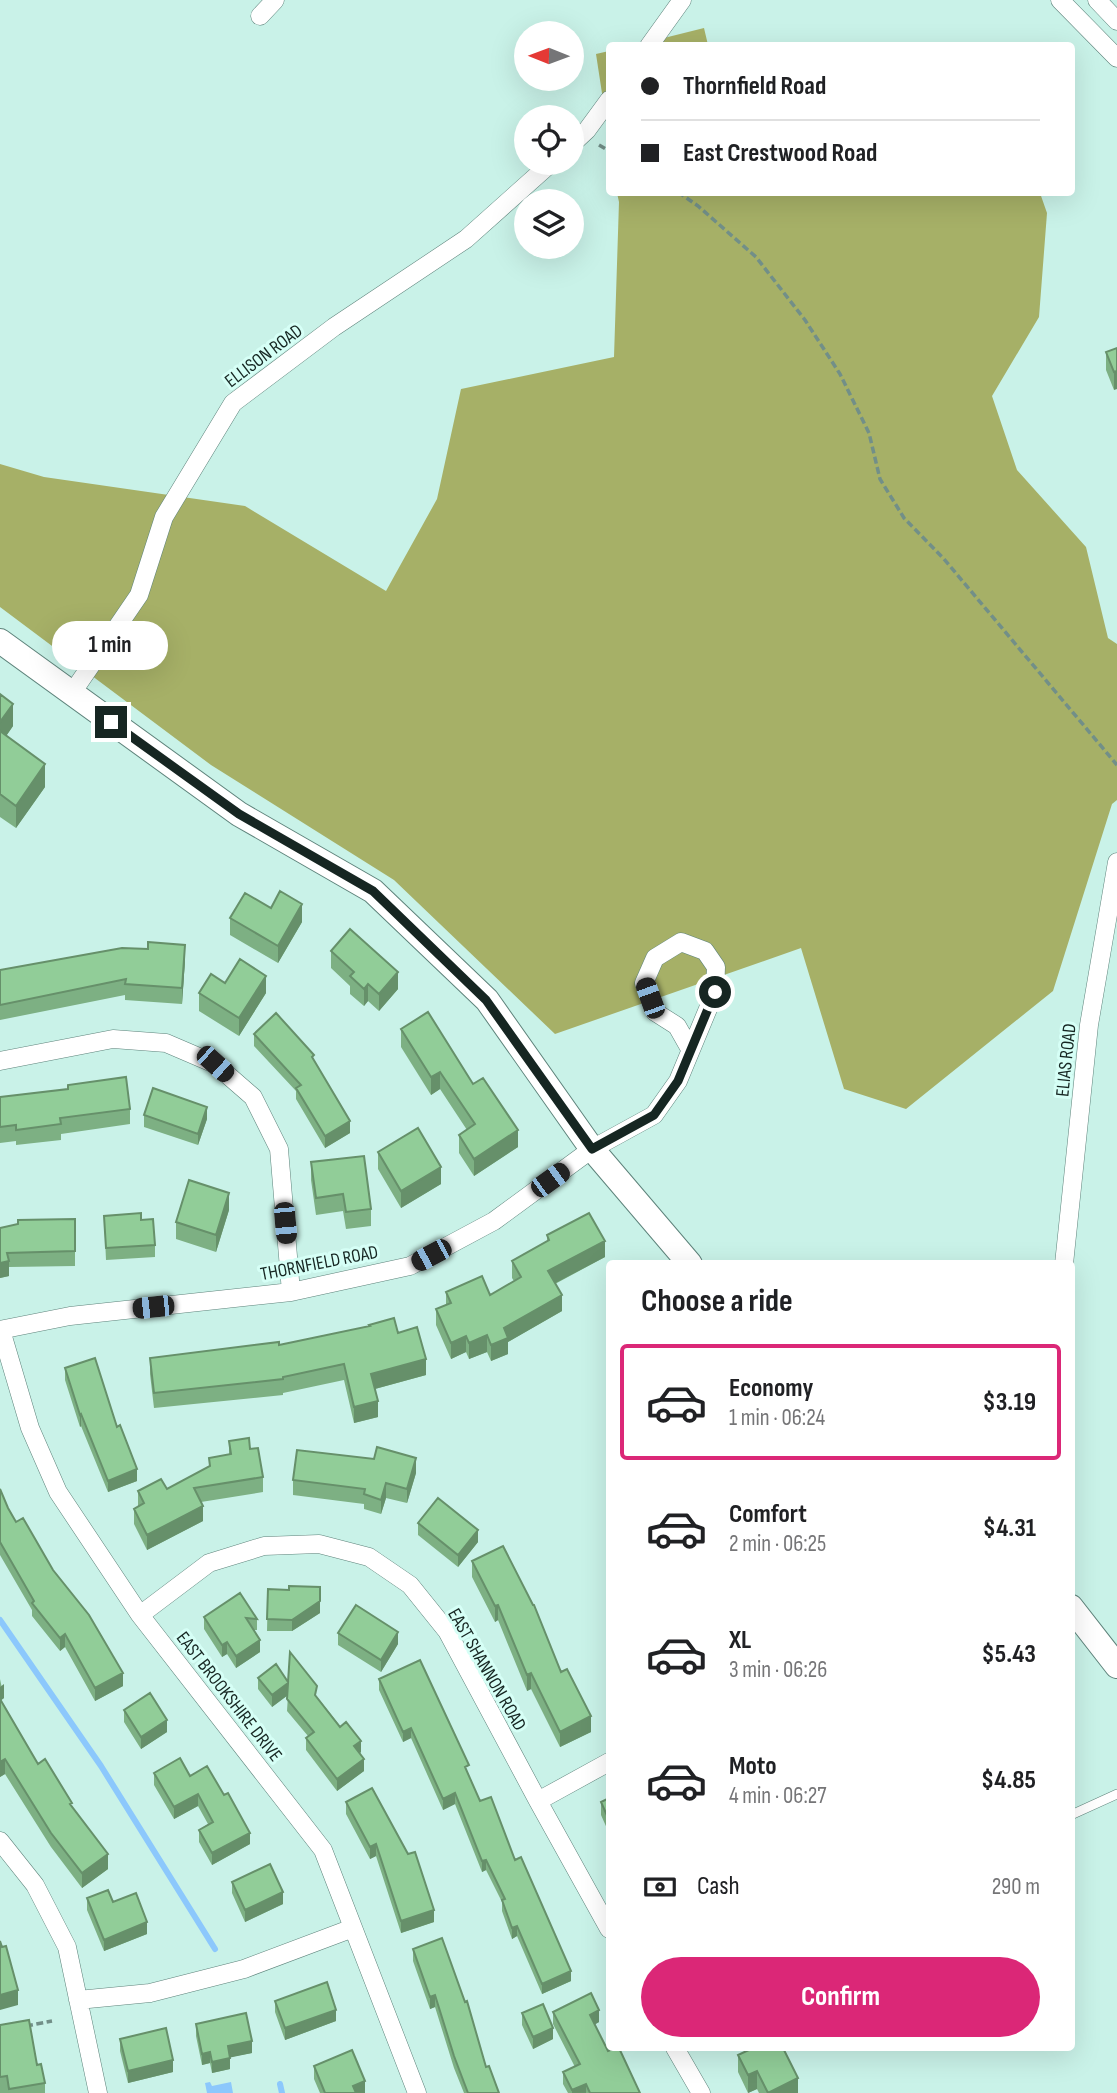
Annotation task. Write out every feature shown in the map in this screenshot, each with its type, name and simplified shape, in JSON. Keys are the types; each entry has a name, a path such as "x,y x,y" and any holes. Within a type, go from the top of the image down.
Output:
{"street":[{"path":"260,16 275,0"},
{"path":"652,42 682,0"},
{"path":"1060,0 1117,58"},
{"path":"1097,0 1117,21"},
{"path":"584,133 606,104"},
{"name":"ELLISON ROAD","path":"72,693 139,595 164,517 233,403 334,327 466,239 538,175"},
{"path":"0,641 239,814 373,891 486,1000 592,1149 687,1260"},
{"name":"ELIAS ROAD","path":"1064,1260 1089,1025 1117,862"},
{"name":"THORNFIELD ROAD","path":"1,1330 70,1316 291,1292 410,1266 494,1221 592,1149 654,1115 678,1081 715,992 716,967 705,951 681,943 655,958 644,983 655,1012 677,1026 690,1049"},
{"path":"0,1060 113,1039 166,1043 215,1064 253,1097 279,1149 291,1292"},
{"name":"EAST BROOKSHIRE DRIVE","path":"1,1330 30,1428 58,1492 140,1615 323,1850 417,2093"},
{"name":"EAST SHANNON ROAD","path":"140,1615 209,1563 264,1546 319,1544 369,1557 410,1585 447,1631 606,1924"},
{"path":"1075,1611 1117,1666"},
{"path":"538,1801 606,1764"},
{"path":"0,1841 35,1885 67,1947 98,2093"},
{"path":"78,2000 150,1993 244,1969 353,1928"},
{"path":"677,2051 701,2093"}],"lane":[{"path":"1075,1813 1117,1794"}],"path":[{"path":"684,196 756,257 805,320 840,373 869,433 880,479 904,518 944,559 1117,765"},
{"path":"26,2026 51,2021"}],"green space":[{"path":"704,28 707,42 648,42"},
{"path":"606,52 606,119 596,54"},
{"path":"618,196 1041,196 1047,213 1039,317 992,396 1017,470 1086,547 1108,638 1117,644 1117,800 1112,804 1053,991 906,1109 844,1089 801,948 555,1034 394,880 211,765 0,607 0,464 44,477 245,506 386,591 437,499 461,389 614,357"}],"water":[{"path":"210,2082 212,2086 231,2082 233,2093 207,2093 205,2083"}],"building":[{"path":"1117,348 1117,371 1114,372 1106,352"},
{"path":"0,694 13,704 0,722"},
{"path":"0,731 45,764 16,806 0,794"},
{"path":"280,891 302,904 278,946 230,918 245,893 271,908"},
{"path":"350,929 398,972 379,994 368,984 364,989 350,976 354,972 331,951"},
{"path":"148,942 185,945 182,988 125,984 126,979 0,1005 0,970 122,948 148,949"},
{"path":"240,959 266,976 239,1018 199,993 211,974 225,983"},
{"path":"428,1012 473,1084 483,1078 518,1130 474,1159 459,1135 475,1124 440,1072 431,1077 401,1029"},
{"path":"276,1013 314,1055 312,1057 350,1121 325,1136 296,1088 301,1085 254,1034"},
{"path":"126,1077 130,1109 60,1118 61,1124 16,1130 16,1125 0,1127 0,1097 68,1089 68,1085"},
{"path":"153,1088 207,1107 198,1134 144,1115"},
{"path":"418,1128 441,1167 401,1191 378,1152"},
{"path":"364,1156 371,1209 346,1212 343,1194 316,1198 311,1162"},
{"path":"189,1180 229,1193 216,1235 176,1222"},
{"path":"141,1213 141,1220 153,1219 155,1245 106,1248 104,1216"},
{"path":"589,1213 605,1241 548,1271 562,1295 504,1328 508,1338 491,1345 487,1335 469,1343 466,1336 451,1343 436,1309 451,1303 446,1292 482,1276 490,1295 521,1277 512,1261 549,1240 547,1235"},
{"path":"75,1219 75,1251 7,1253 9,1261 0,1263 0,1228 18,1224 18,1220"},
{"path":"394,1318 398,1333 417,1327 426,1359 371,1374 378,1401 354,1407 344,1364 283,1379 154,1393 150,1358 279,1342 279,1345 370,1326"},
{"path":"95,1358 117,1427 120,1425 137,1469 108,1481 80,1415 65,1368"},
{"path":"249,1438 250,1449 258,1448 263,1477 194,1488 203,1506 147,1535 134,1509 144,1503 138,1491 161,1479 167,1489 210,1466 209,1458 231,1454 229,1441"},
{"path":"377,1447 416,1458 407,1489 386,1483 381,1500 364,1494 365,1489 293,1480 297,1450 374,1459"},
{"path":"0,1489 16,1522 23,1518 53,1570 89,1615 123,1673 95,1688 65,1634 60,1638 32,1603 34,1601 0,1542"},
{"path":"438,1498 478,1530 458,1555 418,1523"},
{"path":"503,1546 534,1605 561,1672 567,1669 591,1716 560,1732 531,1673 527,1675 498,1605 495,1606 472,1561"},
{"path":"289,1586 320,1587 320,1601 292,1620 267,1619 268,1589 289,1590"},
{"path":"240,1593 257,1619 246,1618 260,1640 236,1656 227,1642 222,1645 204,1617"},
{"path":"356,1605 398,1632 381,1660 338,1633"},
{"path":"290,1652 317,1686 315,1695 340,1727 346,1722 361,1741 354,1746 364,1759 337,1779 306,1738 314,1732 287,1699 288,1683 272,1695 258,1678 276,1664 288,1682"},
{"path":"420,1660 469,1765 465,1767 480,1801 491,1797 515,1860 521,1857 571,1971 542,1984 517,1926 512,1928 502,1900 505,1899 486,1860 482,1861 455,1793 443,1799 411,1728 403,1732 379,1679"},
{"path":"150,1693 167,1720 141,1737 124,1710"},
{"path":"0,1699 38,1764 45,1759 72,1803 70,1804 108,1854 82,1873 51,1833 5,1759 0,1762"},
{"path":"180,1758 190,1776 207,1766 224,1795 228,1793 250,1833 212,1853 199,1830 213,1822 198,1794 174,1807 154,1773"},
{"path":"372,1788 408,1854 415,1852 434,1910 401,1921 376,1844 370,1847 346,1802"},
{"path":"606,1800 606,1813 601,1802"},
{"path":"270,1864 283,1892 245,1910 232,1882"},
{"path":"108,1890 113,1902 136,1893 147,1922 104,1940 87,1898"},
{"path":"442,1938 465,2002 467,2001 486,2067 489,2066 499,2093 468,2093 435,1995 430,1997 413,1949"},
{"path":"0,1941 2,1947 6,1946 18,1990 0,1995"},
{"path":"327,1982 336,2010 285,2028 275,2001"},
{"path":"591,1993 599,2010 590,2015 606,2051 620,2051 640,2093 590,2093 586,2084 572,2090 563,2072 580,2064 553,2012"},
{"path":"543,2004 553,2028 533,2037 522,2013"},
{"path":"246,2013 252,2041 228,2046 230,2058 212,2062 210,2052 202,2054 196,2024"},
{"path":"29,2020 37,2065 41,2064 45,2083 9,2089 7,2076 0,2077 0,2025"},
{"path":"166,2028 173,2060 128,2071 120,2039"},
{"path":"352,2050 365,2081 353,2086 356,2093 325,2093 314,2066"},
{"path":"747,2051 784,2051 798,2078 768,2093 757,2071 748,2075 738,2055"}],"waterway":[{"path":"0,1620 101,1766 215,1949"},
{"path":"280,2084 282,2093"}],"route":[{"path":"111,722 239,814 373,891 486,1000 592,1149 654,1115 678,1081 715,992"}]}
